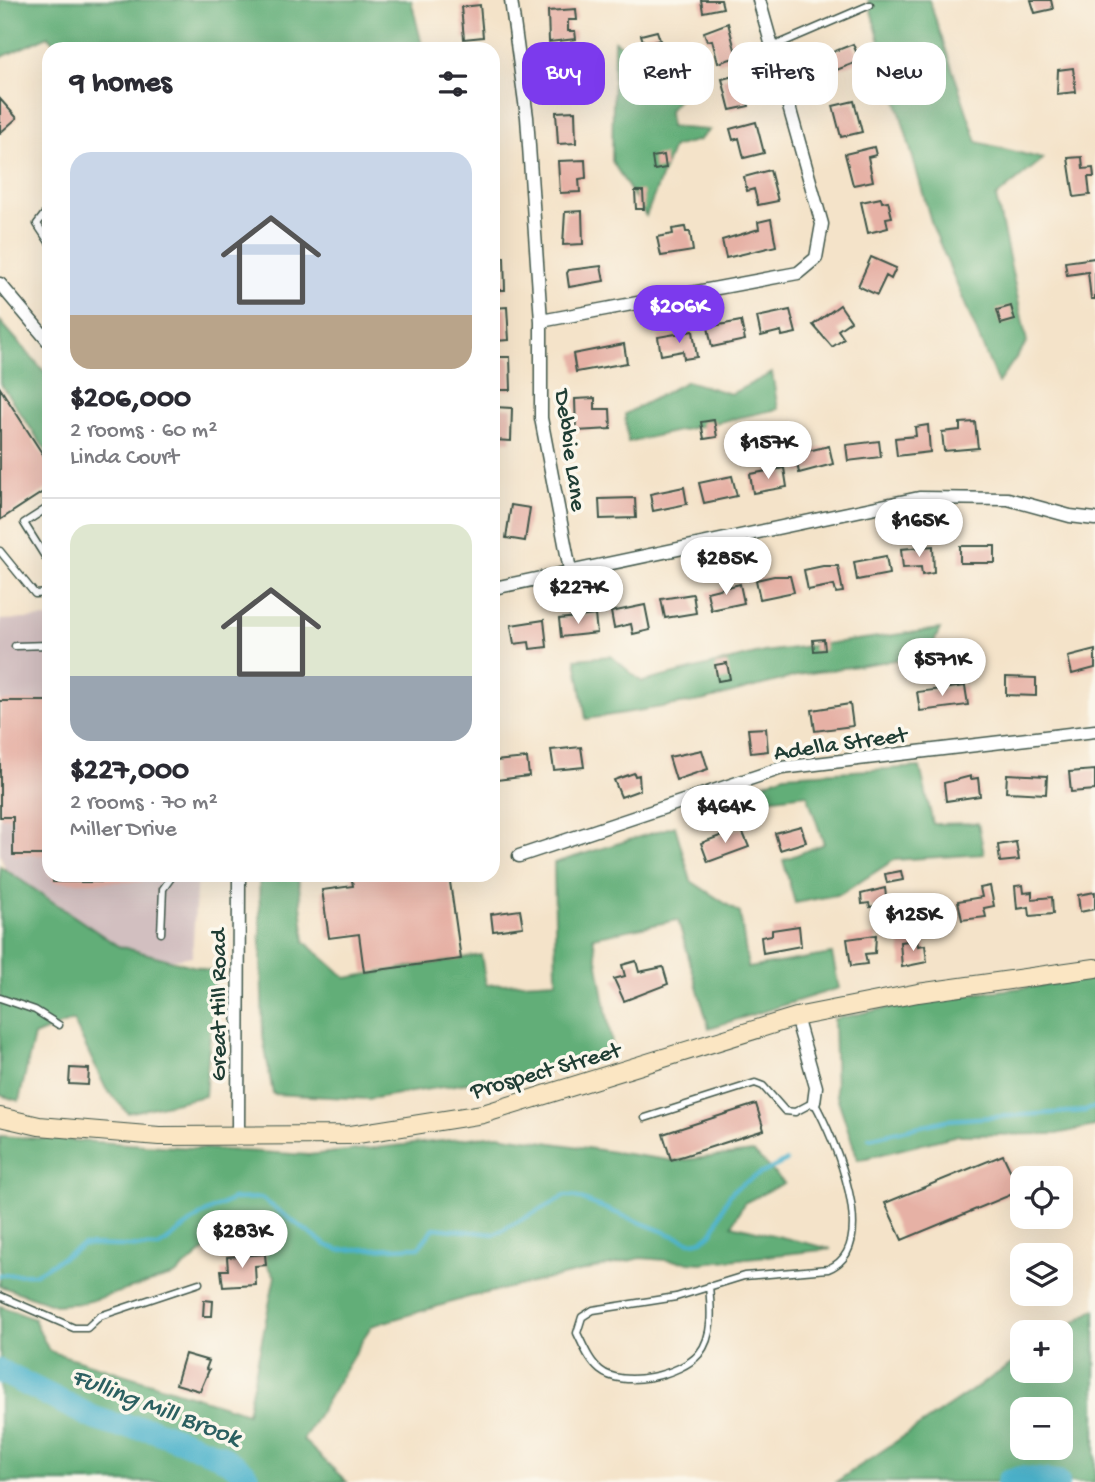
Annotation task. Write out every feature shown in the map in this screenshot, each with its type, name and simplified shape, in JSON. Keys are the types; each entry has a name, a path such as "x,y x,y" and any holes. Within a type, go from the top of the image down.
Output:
{"main road":[{"name":"Prospect Street","path":"0,1117 39,1126 159,1136 351,1135 483,1114 796,1017 918,993 1095,968"}],"street":[{"name":"Debbie Lane","path":"511,0 527,117 541,321 541,418 570,570"},
{"path":"759,0 771,42"},
{"path":"541,321 798,273 816,258 822,223 788,105"},
{"path":"0,284 42,334"},
{"path":"500,586 919,498 1009,499 1070,516 1095,519"},
{"name":"Adella Street","path":"519,856 782,768 1095,731"},
{"name":"Great Hill Road","path":"238,1135 239,882"},
{"path":"796,1017 816,1087 814,1102"}],"lane":[{"path":"784,42 870,5"},
{"path":"42,511 24,523 42,552"},
{"path":"0,551 35,594 42,594"},
{"path":"15,646 42,645"},
{"path":"161,933 163,889 168,882"},
{"path":"0,998 35,1010 59,1025"},
{"path":"645,1118 755,1083 763,1086 785,1111 795,1112 814,1102 828,1127 855,1217 854,1239 847,1256 840,1264 828,1269 744,1276 709,1286 676,1297 593,1310 582,1317 577,1333 599,1369 612,1377 630,1379 661,1376 699,1355 708,1336 709,1286"},
{"path":"0,1296 74,1328 87,1328 100,1316 199,1283"}],"shaded area":[{"path":"42,618 42,882 197,882 192,956 124,968 13,891 0,854 0,620"}],"green space":[{"path":"0,0 411,0 421,42 53,42 48,36 0,58"},
{"path":"868,0 929,0 943,42 880,42"},
{"path":"614,41 619,44 619,105 673,105 669,110 670,127 709,130 699,140 673,147 646,216 612,161"},
{"path":"946,50 977,142 1043,159 996,197 1027,342 998,383 932,225 898,105 946,105"},
{"path":"0,321 42,369 42,445 0,383"},
{"path":"772,373 778,409 628,442 625,414 687,381 731,394"},
{"path":"940,629 928,655 804,674 706,700 586,719 576,659 611,656 642,682 764,652"},
{"path":"920,767 933,824 978,823 984,854 894,860 841,894 795,903 783,860 824,844 807,794 758,800 751,789 784,775"},
{"path":"675,826 691,881 740,913 748,968 832,954 839,988 709,1028 678,920 593,937 613,1049 585,1064 368,1099 273,1094 263,1037 259,882 299,882 305,942 346,978 481,955 486,985 556,981 554,863"},
{"path":"0,866 118,946 215,972 205,1096 128,1113 106,1089 73,1020 34,1036 19,1101 0,1095"},
{"path":"1095,979 1095,1126 1056,1134 958,1135 858,1160 836,1093 834,1019 931,999"},
{"path":"498,1135 675,1161 753,1152 784,1183 744,1203 732,1225 831,1249 701,1263 641,1258 469,1297 371,1326 303,1440 347,1482 0,1482 0,1306 34,1319 49,1351 247,1413 275,1276 248,1238 212,1244 175,1275 83,1303 55,1305 0,1286 0,1136 309,1155"},
{"path":"1095,1309 1095,1482 836,1482 1010,1365 1010,1383 1073,1383 1073,1323"}],"building":[{"path":"701,0 721,0 723,8 703,12"},
{"path":"1031,0 1051,0 1053,9 1035,13"},
{"path":"480,5 483,37 464,39 461,7"},
{"path":"576,9 577,20 568,20 568,31 575,31 576,39 549,42 548,11"},
{"path":"728,23 733,42 728,42 728,60 718,63 714,42 707,41 704,32"},
{"path":"657,31 660,40 643,42 641,35"},
{"path":"852,44 852,64 838,69 838,50"},
{"path":"1073,68 1076,92 1057,94 1058,70"},
{"path":"728,78 728,102 722,79"},
{"path":"0,99 17,118 0,133"},
{"path":"852,101 862,132 841,137 833,106"},
{"path":"729,105 749,105 749,106 730,110"},
{"path":"575,111 576,143 558,144 556,112"},
{"path":"756,122 764,153 744,158 739,138 733,140 730,129"},
{"path":"874,147 876,155 868,157 873,181 853,185 845,154"},
{"path":"664,155 666,168 654,170 652,157"},
{"path":"1082,157 1083,169 1093,168 1094,177 1088,177 1090,195 1074,197 1068,158"},
{"path":"585,160 586,178 579,179 580,192 560,193 558,161"},
{"path":"770,170 778,201 758,205 754,189 747,191 744,177"},
{"path":"635,191 643,191 644,209 636,209"},
{"path":"881,198 882,202 888,201 892,217 886,218 888,228 868,233 861,202"},
{"path":"582,211 583,244 563,245 565,212"},
{"path":"771,219 776,246 726,258 722,240 759,229 758,222"},
{"path":"685,227 686,232 690,232 693,251 661,256 657,237 673,234 672,229"},
{"path":"500,257 504,257 505,290 500,290"},
{"path":"871,257 896,268 891,279 886,276 877,295 858,286"},
{"path":"1095,258 1095,299 1091,299 1088,272 1067,275 1065,262"},
{"path":"601,266 604,281 569,287 569,270"},
{"path":"840,305 851,321 838,330 844,339 832,347 813,325"},
{"path":"1011,306 1015,320 1001,324 997,310"},
{"path":"507,307 509,340 500,341 500,308"},
{"path":"790,310 796,333 782,336 781,331 761,336 757,317"},
{"path":"741,321 745,340 712,347 708,327"},
{"path":"693,331 697,357 684,359 683,351 661,355 658,337"},
{"path":"624,344 627,363 576,372 573,354"},
{"path":"500,357 510,357 511,390 500,390"},
{"path":"0,388 42,453 42,493 0,520"},
{"path":"595,398 595,409 610,409 611,429 576,431 575,399"},
{"path":"500,407 512,408 511,441 500,440"},
{"path":"714,420 717,437 704,439 701,422"},
{"path":"975,422 978,448 944,451 942,432 960,430 960,423"},
{"path":"928,425 930,452 897,456 895,438 916,436 915,427"},
{"path":"879,441 881,457 848,461 846,445"},
{"path":"829,446 833,464 799,473 795,454"},
{"path":"784,468 787,487 753,493 750,474"},
{"path":"732,476 737,496 704,503 699,483"},
{"path":"684,487 687,504 653,511 650,494"},
{"path":"635,498 636,518 600,519 599,499"},
{"path":"511,505 530,508 525,541 506,538"},
{"path":"933,546 934,573 922,575 921,567 903,568 901,549"},
{"path":"960,546 995,546 995,563 960,563"},
{"path":"886,556 889,574 857,580 854,562"},
{"path":"838,566 843,592 836,593 834,585 808,590 804,570"},
{"path":"790,576 794,592 760,599 756,580"},
{"path":"740,584 744,603 711,610 707,592"},
{"path":"693,594 696,613 665,618 661,599"},
{"path":"645,605 650,630 633,634 631,624 614,628 611,612"},
{"path":"595,615 597,633 561,637 559,619"},
{"path":"544,620 547,647 530,649 529,642 514,644 511,625"},
{"path":"824,639 825,650 814,651 813,640"},
{"path":"1095,650 1095,668 1072,674 1068,657"},
{"path":"727,663 730,679 718,681 715,665"},
{"path":"1006,677 1036,678 1036,696 1006,695"},
{"path":"965,686 968,705 920,711 917,692"},
{"path":"0,701 42,701 42,855 13,855 13,817 0,817"},
{"path":"850,704 853,726 815,731 812,710"},
{"path":"766,728 768,751 751,753 748,729"},
{"path":"581,747 584,767 554,770 551,750"},
{"path":"702,750 708,769 676,780 669,757"},
{"path":"527,758 529,776 500,780 500,761"},
{"path":"1095,770 1095,790 1071,792 1069,772"},
{"path":"634,773 635,776 639,775 640,790 621,797 614,780"},
{"path":"1007,774 1047,776 1046,794 1006,792"},
{"path":"971,776 971,779 978,778 980,796 946,801 944,783"},
{"path":"801,826 806,842 780,850 775,833"},
{"path":"741,828 749,847 708,862 701,843"},
{"path":"1016,842 1019,860 1000,862 998,845"},
{"path":"901,871 903,880 887,883 885,874"},
{"path":"352,882 450,882 461,959 364,972 359,934 329,938 322,890 353,886"},
{"path":"1023,885 1024,893 1032,892 1032,899 1052,897 1053,914 1030,916 1029,907 1017,909 1015,886"},
{"path":"990,886 994,906 984,908 986,917 962,920 958,901 982,897 980,888"},
{"path":"885,888 887,904 870,907 869,903 862,904 861,894"},
{"path":"1095,892 1095,909 1080,912 1078,895"},
{"path":"520,910 523,927 493,931 491,914"},
{"path":"898,910 915,911 914,927 897,926"},
{"path":"799,926 801,946 763,953 761,937 772,935 772,930"},
{"path":"876,935 875,953 865,954 867,964 851,966 847,939"},
{"path":"917,940 918,946 925,945 927,962 902,967 900,942"},
{"path":"636,961 639,972 663,967 668,984 624,1001 614,979 625,976 622,965"},
{"path":"70,1068 89,1069 88,1085 69,1084"},
{"path":"756,1104 764,1130 671,1160 663,1134"},
{"path":"1003,1155 1010,1170 1010,1195 902,1240 885,1203"},
{"path":"265,1254 266,1265 255,1266 256,1285 223,1287 221,1270 228,1270 227,1257"},
{"path":"204,1300 213,1301 212,1316 203,1316"},
{"path":"185,1354 209,1361 206,1369 209,1370 200,1391 176,1384"}],"waterway":[{"path":"869,1138 947,1120 1085,1111 1095,1107"},
{"path":"0,1275 35,1274 83,1245 159,1247 201,1215 233,1199 261,1198 326,1245 339,1250 419,1247 434,1228 495,1234 565,1196 573,1196 690,1242 708,1236 733,1191 786,1161"},
{"name":"Fulling Mill Brook","path":"0,1371 94,1418 115,1425 150,1429 219,1455 244,1472 250,1482"},
{"name":"Fulling Mill Brook","path":"1008,1482 1020,1478 1058,1482"}]}
